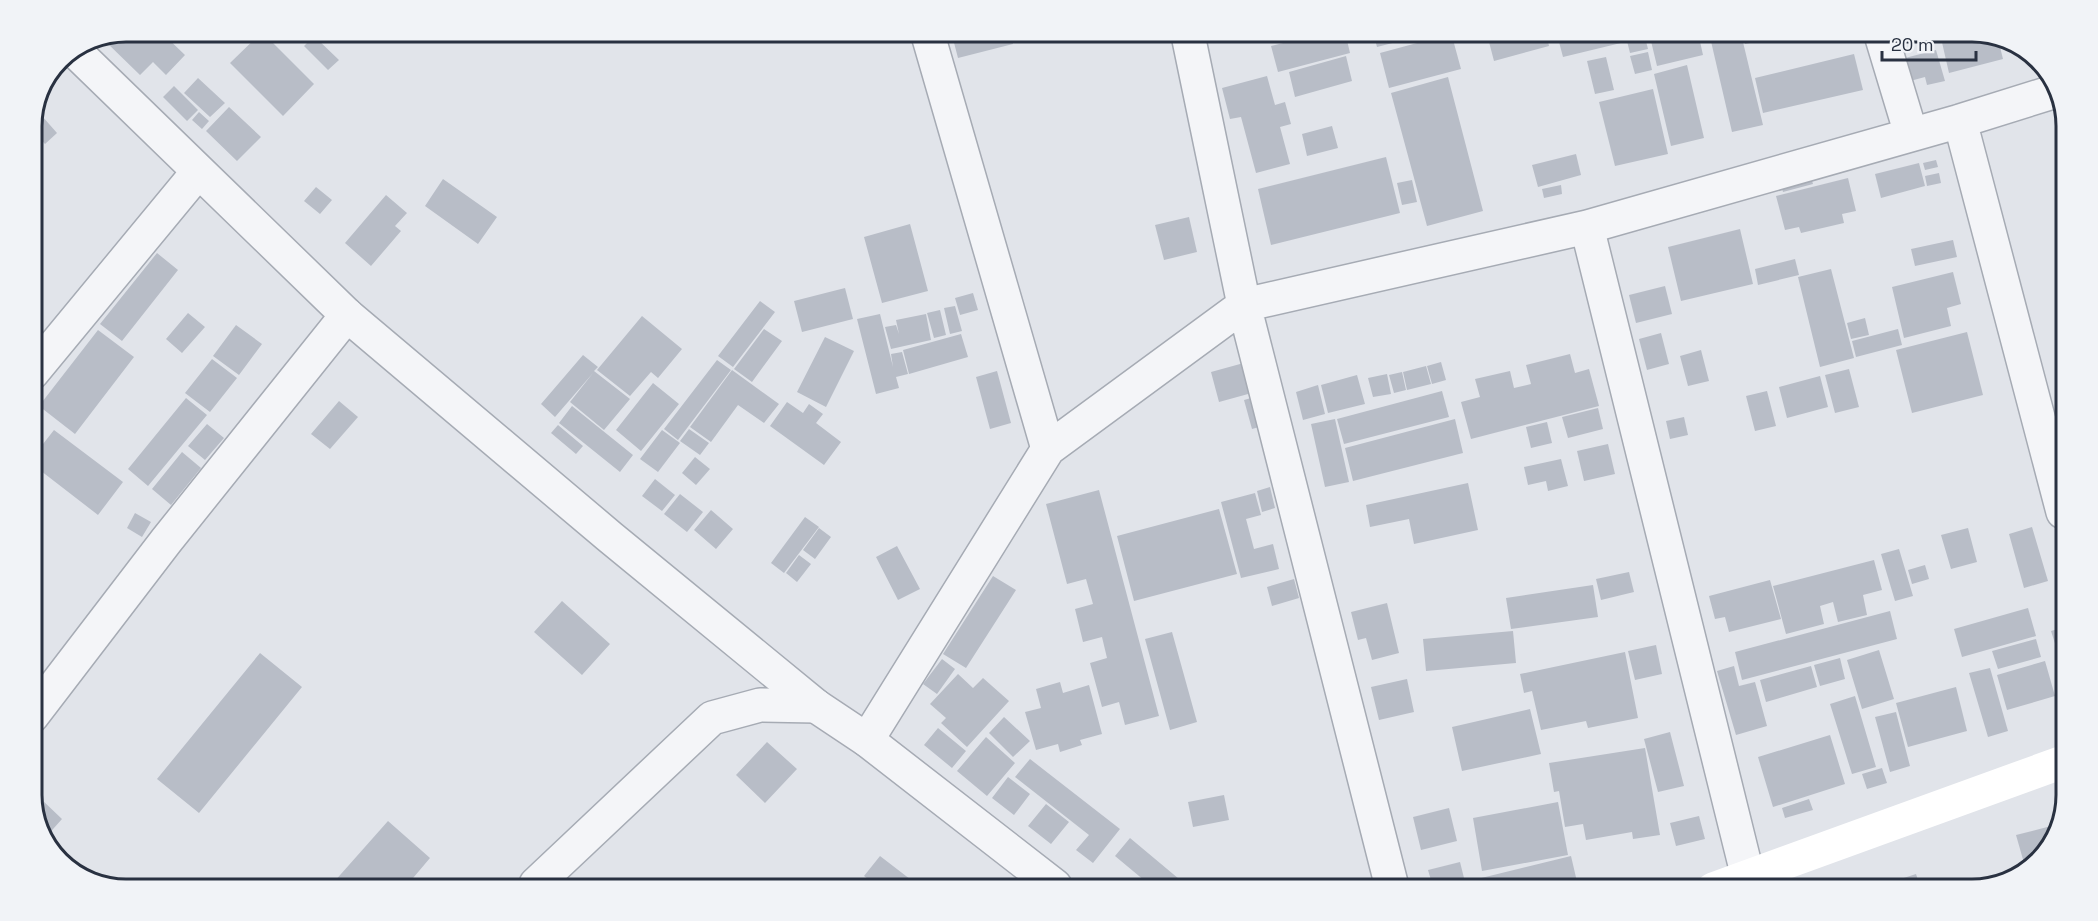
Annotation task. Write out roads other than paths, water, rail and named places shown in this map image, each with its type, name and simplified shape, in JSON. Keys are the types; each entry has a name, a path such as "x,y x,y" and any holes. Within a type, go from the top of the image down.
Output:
{"main road":[{"path":"1742,879 2056,764"}],"street":[{"path":"930,42 1048,449"},
{"path":"1189,42 1244,305 1390,879"},
{"path":"1883,42 1911,134"},
{"path":"80,56 347,315 610,537 816,706 867,740 1046,879"},
{"path":"867,740 1048,449 1244,305 1587,227 2050,93"},
{"path":"1959,121 2056,489"},
{"path":"42,361 198,172"},
{"path":"1587,227 1748,877"},
{"path":"42,703 166,541 347,315"},
{"path":"541,879 712,718 760,705 816,706"}]}
